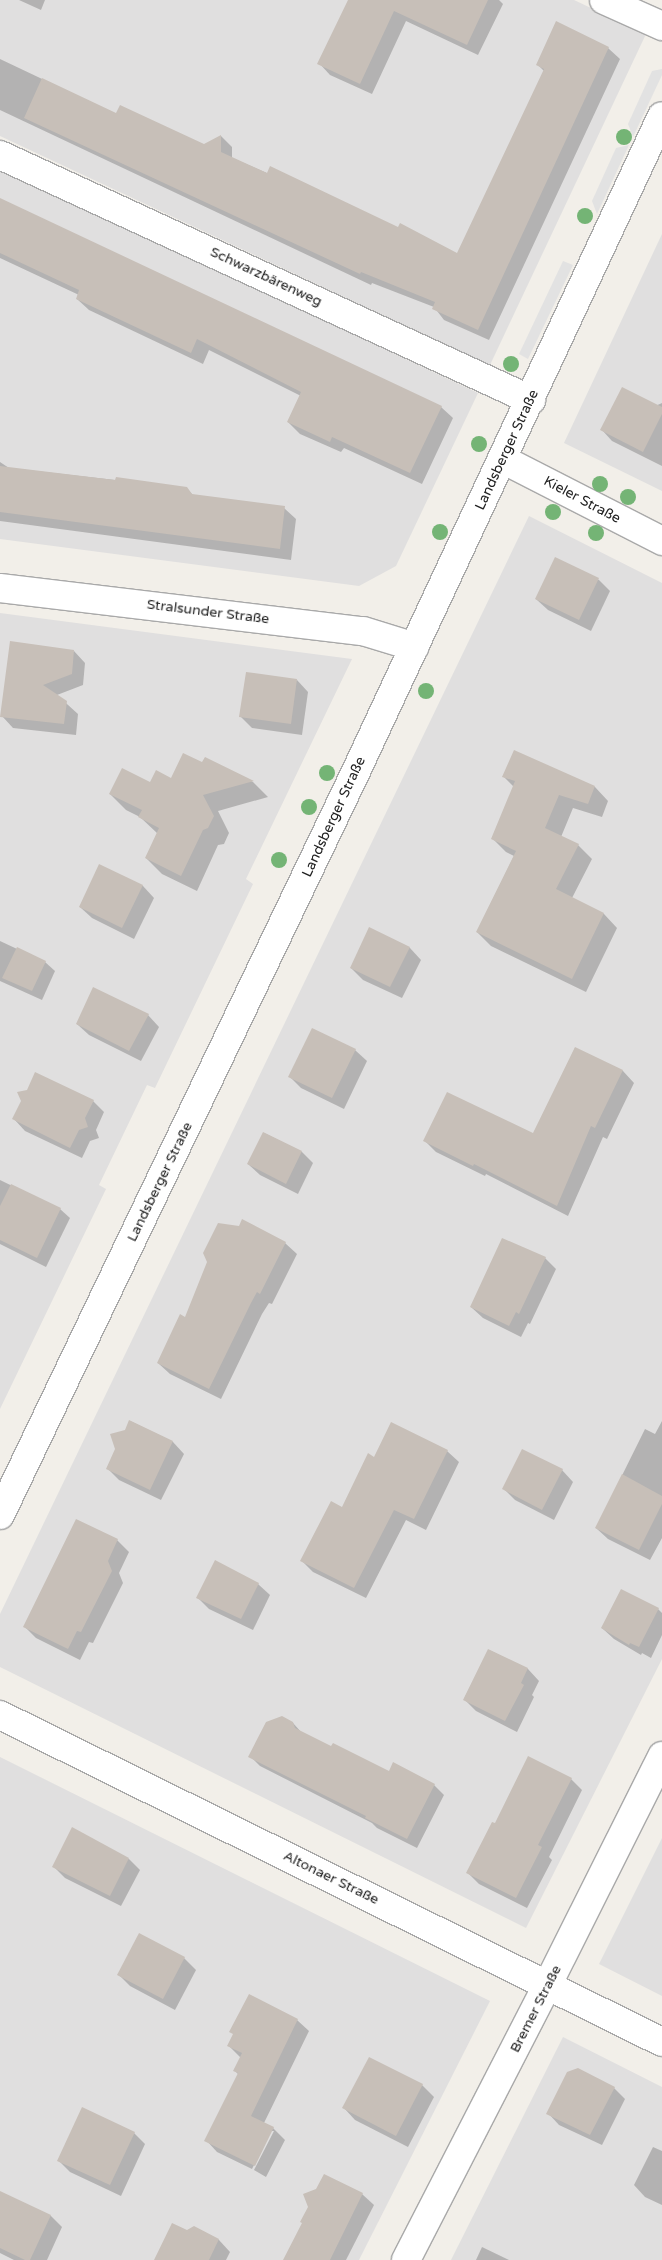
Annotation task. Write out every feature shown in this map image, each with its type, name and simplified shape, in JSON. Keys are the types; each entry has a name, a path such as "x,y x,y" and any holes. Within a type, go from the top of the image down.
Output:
{"street":[{"path":"604,0 662,26"},
{"name":"Landsberger Straße","path":"0,1515 191,1119 415,647 662,116"},
{"name":"Schwarzbärenweg","path":"0,155 531,400"},
{"name":"Kieler Straße","path":"502,459 662,541"},
{"name":"Stralsunder Straße","path":"0,588 363,631 415,647"},
{"name":"Altonaer Straße","path":"0,1715 548,1984 662,2042"},
{"name":"Bremer Straße","path":"406,2260 548,1984 662,1756"}],"shaded area":[{"path":"0,0 574,0 646,34 490,365 0,136"},
{"path":"662,69 662,75 633,137 628,124 652,71"},
{"path":"629,145 597,214 592,201 616,148"},
{"path":"0,169 478,393 396,566 359,586 0,539"},
{"path":"662,234 662,491 564,443"},
{"path":"563,261 573,265 528,359 519,354"},
{"path":"529,516 662,583 662,1659 526,1928 0,1667 0,1614"},
{"path":"0,613 352,659 246,879 253,884 155,1088 147,1085 99,1185 106,1189 0,1409"},
{"path":"0,1757 490,2001 359,2260 0,2260"},
{"path":"662,1838 662,1996 599,1964"},
{"path":"563,2037 662,2087 662,2260 451,2260"}],"building":[{"path":"348,0 488,0 467,45 394,11 360,84 317,64"},
{"path":"556,21 609,47 478,330 432,309 435,302 361,272 360,274 24,118 42,78 116,113 120,105 204,144 221,135 221,152 267,173 270,166 398,227 400,223 457,253 544,69 536,65"},
{"path":"0,198 442,406 410,473 332,437 330,442 287,422 301,392 197,339 191,353 76,299 79,290 0,253"},
{"path":"622,387 662,407 662,414 643,452 600,430"},
{"path":"0,466 115,480 116,477 187,487 192,494 285,506 280,549 0,512"},
{"path":"555,557 599,578 579,620 535,599"},
{"path":"10,641 74,650 72,674 43,685 67,701 64,724 0,717"},
{"path":"246,672 297,679 291,724 239,717"},
{"path":"514,750 595,786 588,804 559,795 545,828 579,844 556,889 604,913 572,979 476,932 516,851 491,839 515,781 502,777"},
{"path":"183,753 202,762 205,757 254,781 203,795 214,816 208,828 203,830 181,876 145,858 159,828 138,817 142,810 109,794 122,768 150,782 156,770 171,778"},
{"path":"99,864 143,885 122,928 79,907"},
{"path":"369,927 410,947 390,987 350,968"},
{"path":"17,947 46,961 32,991 2,978"},
{"path":"93,987 149,1014 129,1051 76,1024"},
{"path":"312,1028 356,1049 332,1098 288,1077"},
{"path":"575,1047 623,1070 595,1128 591,1126 557,1206 474,1164 473,1166 423,1141 447,1092 533,1133"},
{"path":"35,1072 94,1100 85,1118 88,1127 79,1130 70,1148 12,1119 21,1101 17,1092 27,1090"},
{"path":"263,1132 302,1151 286,1184 247,1164"},
{"path":"11,1184 61,1208 37,1258 0,1240 0,1206"},
{"path":"242,1219 286,1242 260,1294 257,1292 251,1303 209,1389 157,1363 180,1314 185,1317 207,1262 203,1253 218,1223 239,1226"},
{"path":"502,1238 546,1257 519,1314 516,1312 509,1326 470,1307"},
{"path":"129,1420 173,1441 150,1490 106,1469 115,1449 110,1434 125,1430"},
{"path":"391,1422 448,1450 414,1519 394,1510 354,1588 300,1561 331,1501 342,1507 368,1453 374,1457"},
{"path":"522,1449 563,1469 542,1510 502,1489"},
{"path":"622,1474 662,1496 662,1504 639,1550 595,1528"},
{"path":"76,1519 118,1539 108,1561 112,1571 81,1632 77,1631 68,1649 23,1627"},
{"path":"215,1560 259,1583 241,1619 196,1598"},
{"path":"621,1589 659,1608 639,1647 630,1643 629,1645 601,1628"},
{"path":"488,1649 528,1668 521,1683 524,1685 505,1721 463,1700"},
{"path":"282,1716 293,1722 295,1728 331,1746 333,1743 389,1771 393,1762 435,1784 407,1839 365,1818 366,1816 248,1757 266,1722"},
{"path":"528,1756 572,1778 538,1845 542,1847 516,1898 466,1873 492,1822 495,1823"},
{"path":"72,1827 129,1858 110,1896 52,1867"},
{"path":"139,1933 185,1957 163,1999 117,1975"},
{"path":"249,1994 298,2019 251,2116 274,2127 255,2166 204,2141 238,2073 233,2071 242,2053 227,2046 233,2034 229,2032"},
{"path":"369,2057 423,2084 396,2136 342,2108"},
{"path":"578,2068 615,2087 590,2135 546,2114 567,2072"},
{"path":"82,2107 135,2132 110,2185 57,2161"},
{"path":"324,2174 363,2193 330,2260 283,2260 308,2207 303,2194 316,2189"},
{"path":"0,2191 51,2215 30,2260 25,2260 0,2248"},
{"path":"172,2223 187,2230 194,2226 219,2239 209,2260 154,2260"}]}
